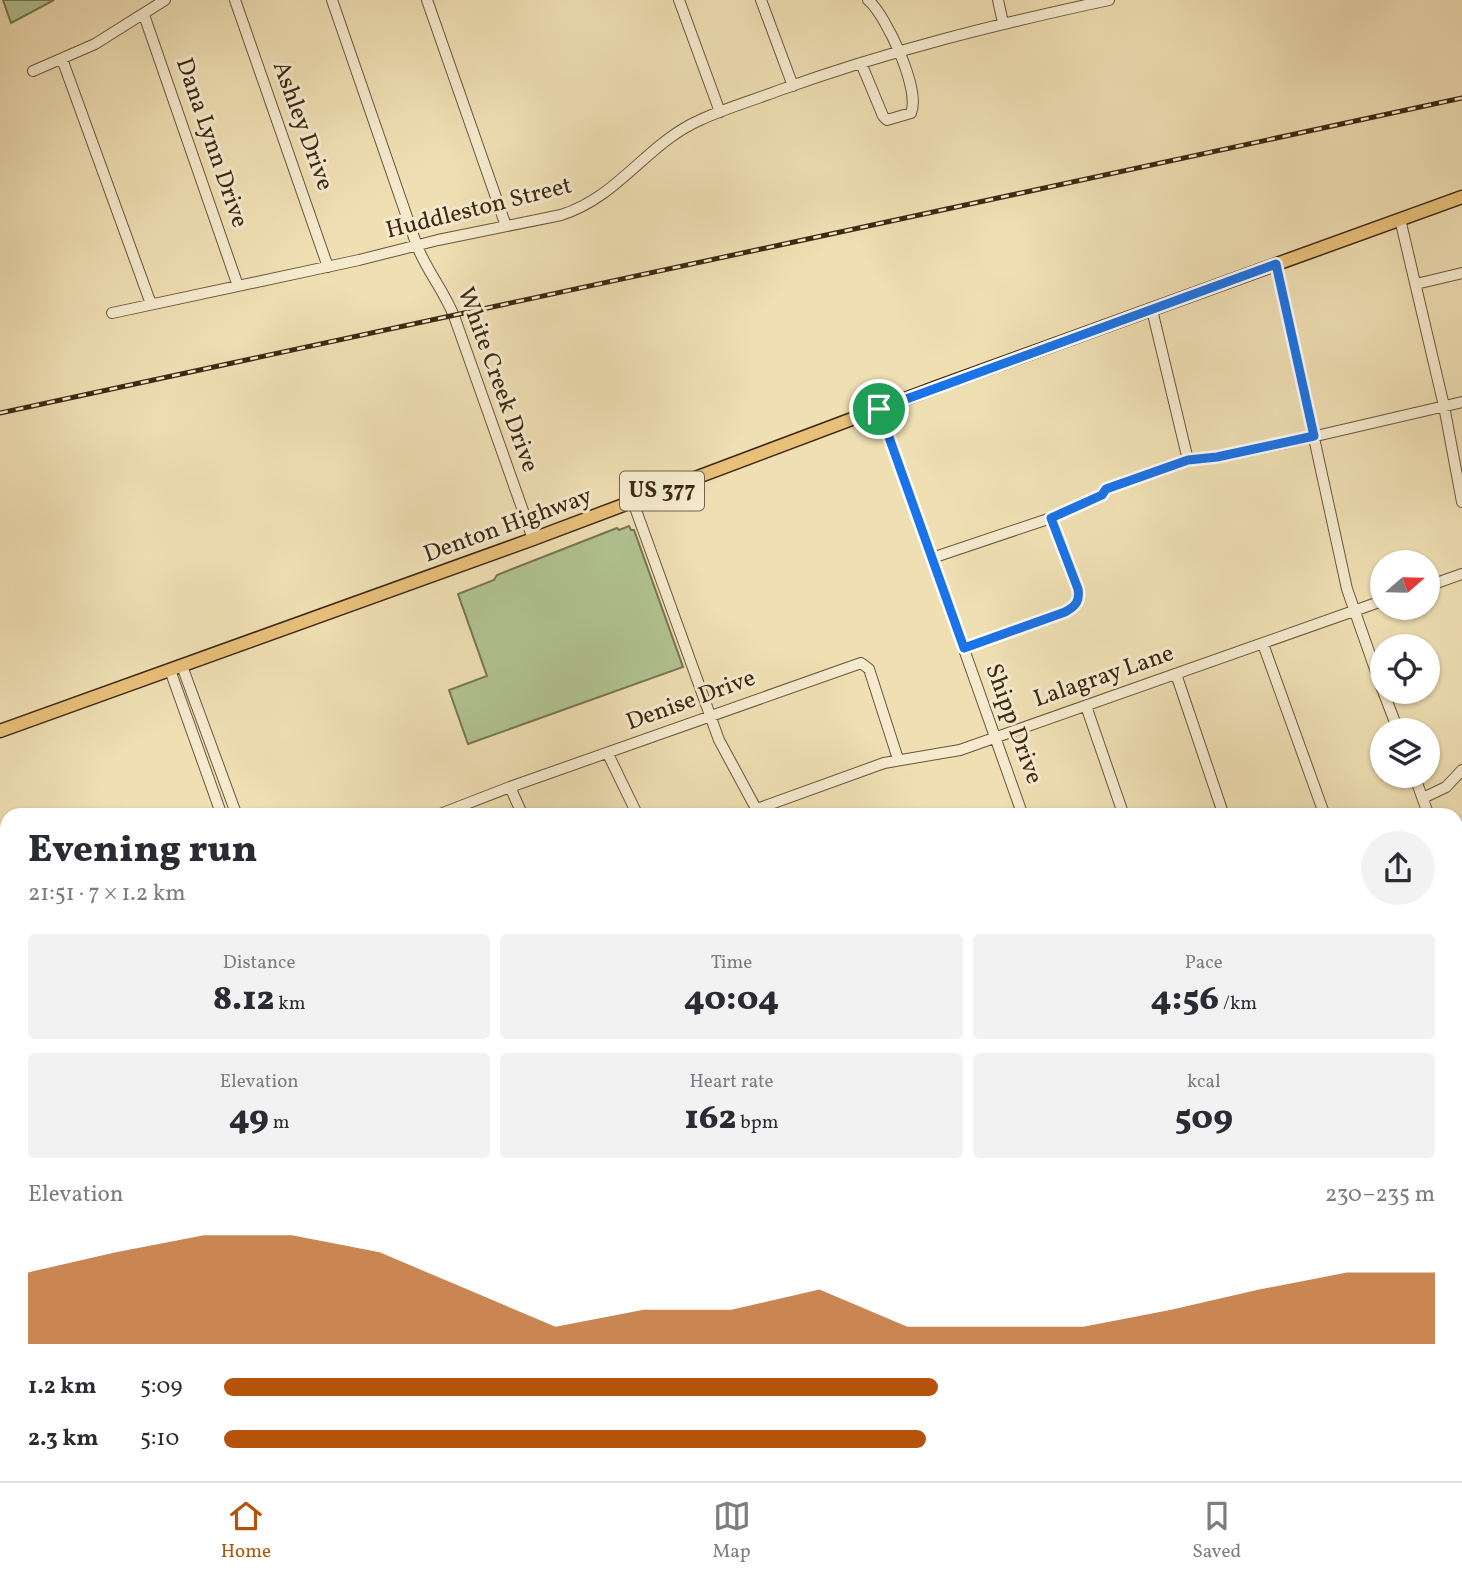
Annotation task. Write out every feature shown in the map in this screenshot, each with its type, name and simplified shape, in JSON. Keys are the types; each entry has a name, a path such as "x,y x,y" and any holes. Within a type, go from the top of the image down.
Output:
{"main road":[{"name":"Denton Highway","path":"0,732 1462,197"}],"street":[{"path":"33,71 95,44 165,0"},
{"name":"Ashley Drive","path":"235,0 328,267"},
{"name":"White Creek Drive","path":"332,0 418,246 425,264 440,285 450,306 533,539"},
{"path":"427,0 506,226"},
{"path":"679,0 720,112"},
{"path":"761,0 793,86"},
{"path":"861,63 887,120 911,113 914,106 909,77 878,12 868,0"},
{"path":"999,0 1003,23"},
{"name":"Huddleston Street","path":"112,313 575,211 618,184 671,135 720,112 898,52 1003,23 1109,0"},
{"name":"Dana Lynn Drive","path":"144,15 238,286"},
{"path":"62,59 151,304"},
{"path":"1400,219 1444,406 1462,502"},
{"path":"1276,264 1347,589 1370,655"},
{"path":"1416,284 1462,273"},
{"path":"1152,310 1188,460"},
{"path":"932,558 1051,518 1102,495 1106,489 1188,460 1217,457 1462,402"},
{"name":"Shipp Drive","path":"879,409 1020,808"},
{"path":"632,502 719,740 757,808"},
{"path":"964,648 1065,612 1076,604 1078,589 1051,518"},
{"path":"1440,582 1462,575"},
{"name":"Lalagray Lane","path":"769,808 898,759 944,754 996,738 1370,605"},
{"path":"1263,644 1322,808"},
{"name":"Denise Drive","path":"456,808 860,663 869,669 898,759"},
{"path":"176,668 217,761 234,808"},
{"path":"176,668 204,767 219,808"},
{"path":"1177,674 1221,808"},
{"path":"1086,706 1121,808"},
{"path":"608,754 634,808"},
{"path":"204,767 217,761"},
{"path":"1423,798 1446,788 1462,770"},
{"path":"510,787 519,808"},
{"path":"1419,788 1426,808"}],"green space":[{"path":"3,0 54,0 11,23"},
{"path":"629,526 634,530 683,667 468,744 449,690 487,676 458,594 494,580 497,575 617,528 619,530"}],"railway":[{"path":"0,413 1462,98"}],"route":[{"path":"1276,264 1314,436 1217,457 1188,460 1106,489 1102,495 1051,518 1078,589 1076,604 1065,612 964,648 879,409 1276,264"}]}
